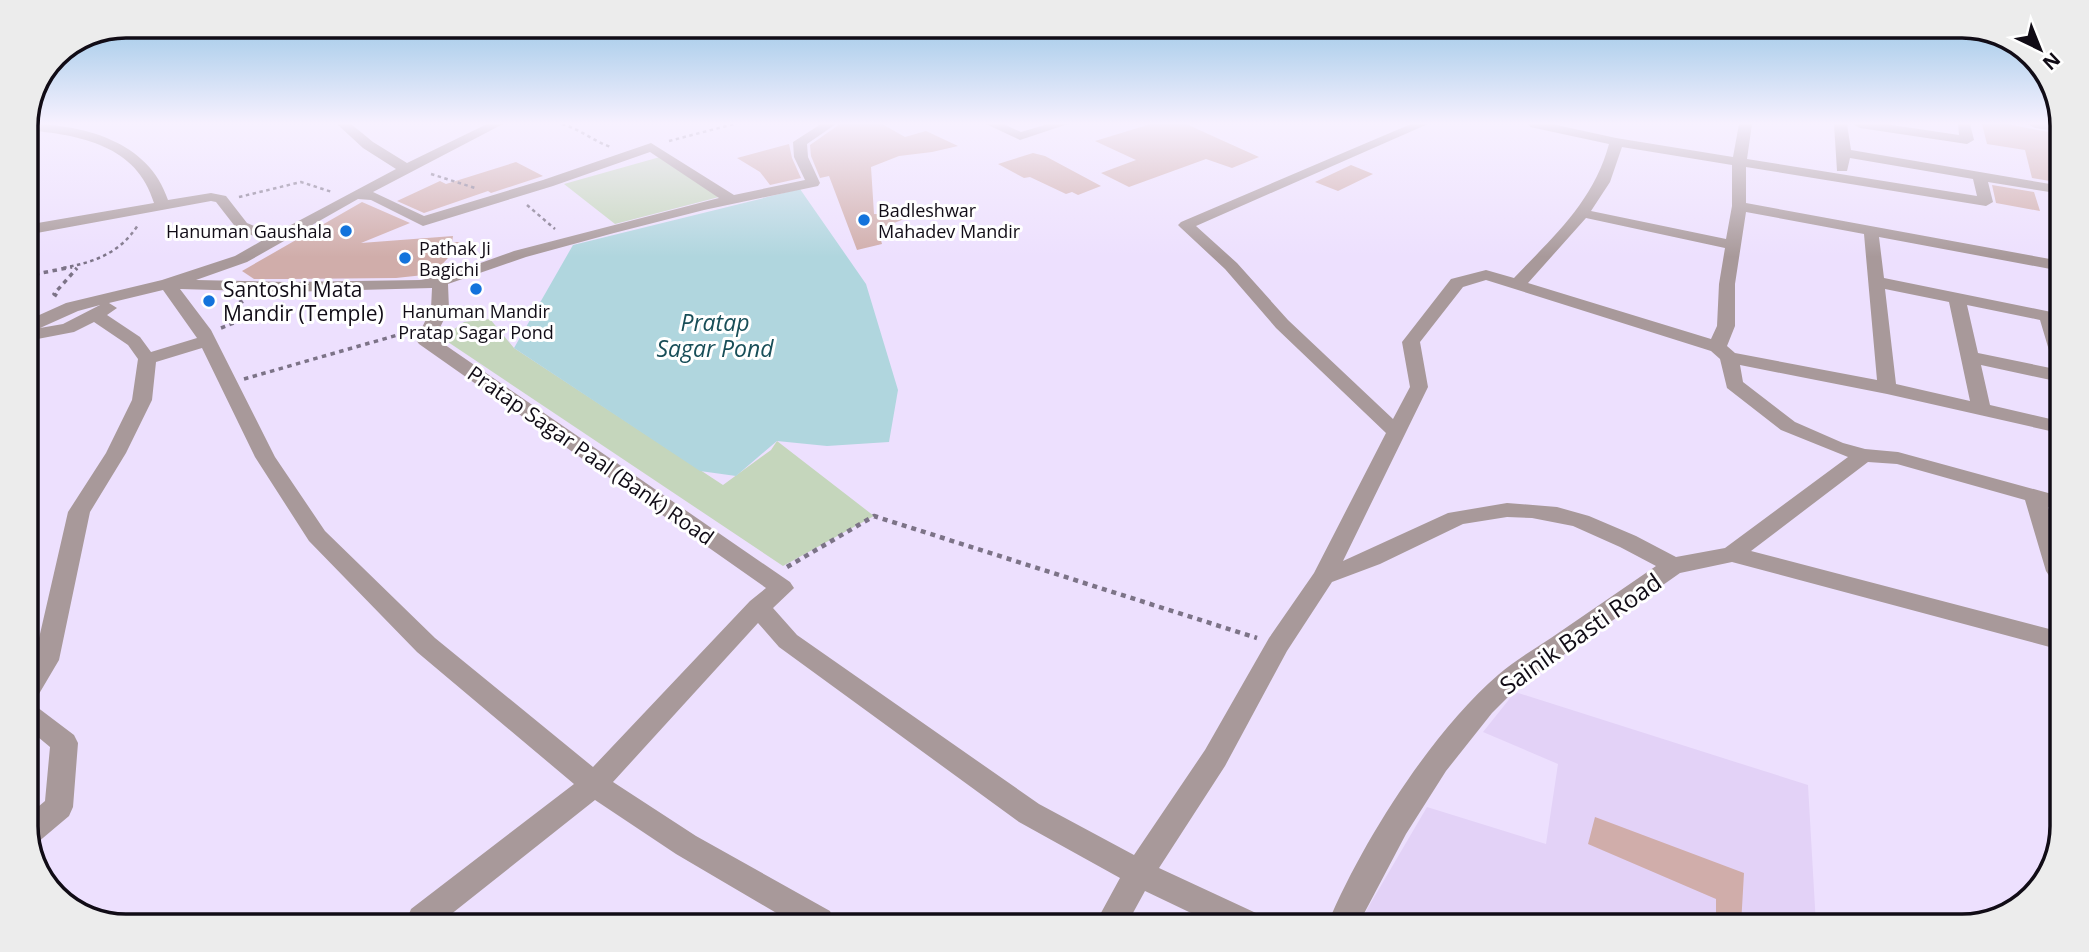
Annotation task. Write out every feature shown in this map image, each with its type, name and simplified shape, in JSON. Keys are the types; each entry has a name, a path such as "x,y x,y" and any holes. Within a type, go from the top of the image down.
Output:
{"street":[{"path":"146,168 159,186 162,204"},
{"path":"39,322 72,307 167,284 228,264 353,196 410,168"},
{"path":"353,196 374,196 423,220 587,168"},
{"path":"684,168 732,200"},
{"path":"167,284 287,287 421,285 569,241 732,200 813,183 806,168"},
{"path":"1318,168 1186,225 1230,266 1282,324 1396,432"},
{"path":"1517,285 1581,213 1610,168"},
{"path":"1740,168 1740,206 1727,284 1723,352 1734,384 1787,426 1836,447 1864,455 1898,457 2050,500"},
{"path":"1772,168 1986,202 1979,175"},
{"path":"1841,180 1842,168"},
{"path":"1939,168 2050,188"},
{"path":"39,228 211,197 222,200 242,226 275,240"},
{"path":"1740,206 2050,265"},
{"path":"1581,213 1733,245"},
{"path":"1871,230 1887,388"},
{"path":"1116,914 1139,873 1215,758 1278,645 1324,576 1419,387 1411,342 1457,283 1486,275 1723,352 2050,425"},
{"path":"432,326 440,309 440,281"},
{"path":"1877,282 2050,317"},
{"path":"167,284 206,337 265,457 317,536 426,645 594,784 686,845 807,914"},
{"path":"39,334 68,328 108,308 123,295"},
{"path":"1958,298 1981,409"},
{"path":"39,673 46,660 79,512 116,453 142,400 147,359 134,341 95,314"},
{"name":"Pratap Sagar Paal (Bank) Road","path":"432,326 425,340 768,578"},
{"path":"147,359 206,337"},
{"path":"1970,357 2050,374"},
{"name":"Sainik Basti Road","path":"1348,914 1405,813 1457,732 1509,680 1673,566 1732,554 1864,455"},
{"path":"2034,496 2050,546"},
{"path":"1324,576 1379,555 1407,539 1457,517 1498,509 1545,510 1572,517 1605,530 1673,566"},
{"path":"1732,554 2050,638"},
{"path":"428,914 594,784 758,607 782,588 768,578"},
{"path":"758,607 788,640 1029,813 1139,873 1226,914"},
{"path":"39,723 64,743 59,807 39,824"}],"path":[{"path":"412,168 471,186 495,199"},
{"path":"222,200 301,182 353,196"},
{"path":"514,193 569,241"},
{"path":"39,274 79,266 106,257 125,245 136,230 145,208"},
{"path":"72,307 54,294 79,266"},
{"path":"206,337 289,302"},
{"path":"230,383 432,326"},
{"path":"768,578 874,516 1278,645"}],"shaded area":[{"path":"619,168 677,168 719,197 615,224 564,184"},
{"path":"490,319 514,348 723,485 771,450 777,441 874,516 783,566 442,338 464,322"},
{"path":"1515,692 1808,785 1815,914 1364,914 1427,807 1546,844 1558,764 1483,732"}],"water":[{"name":"Pratap Sagar Pond","path":"800,189 866,284 898,390 889,442 827,446 777,441 736,476 700,471 514,348 573,245"}],"building":[{"path":"496,168 528,168 543,176 424,213 397,201 440,181 446,184"},
{"path":"754,168 797,168 801,178 770,185"},
{"path":"816,168 871,168 874,214 915,215 878,229 882,244 857,250 829,176 820,178"},
{"path":"1006,168 1068,168 1101,186 1078,195 1072,192 1066,194 1030,177 1024,178"},
{"path":"1113,168 1180,168 1129,187 1101,173"},
{"path":"1344,168 1359,168 1373,174 1338,191 1315,182"},
{"path":"2030,168 2050,168 2050,181 2032,178"},
{"path":"1992,185 2034,192 2040,211 1996,203"},
{"path":"362,202 410,223 361,243 453,236 452,242 463,242 433,274 396,278 254,279 242,271"},
{"path":"1595,817 1744,873 1742,914 1716,914 1716,899 1588,844"}],"place":[{"name":"Badleshwar Mahadev Mandir","path":"864,220"},
{"name":"Hanuman Gaushala","path":"346,231"},
{"name":"Pathak Ji Bagichi","path":"405,258"},
{"name":"Hanuman Mandir Pratap Sagar Pond","path":"476,289"},
{"name":"Santoshi Mata Mandir (Temple)","path":"209,301"}]}
